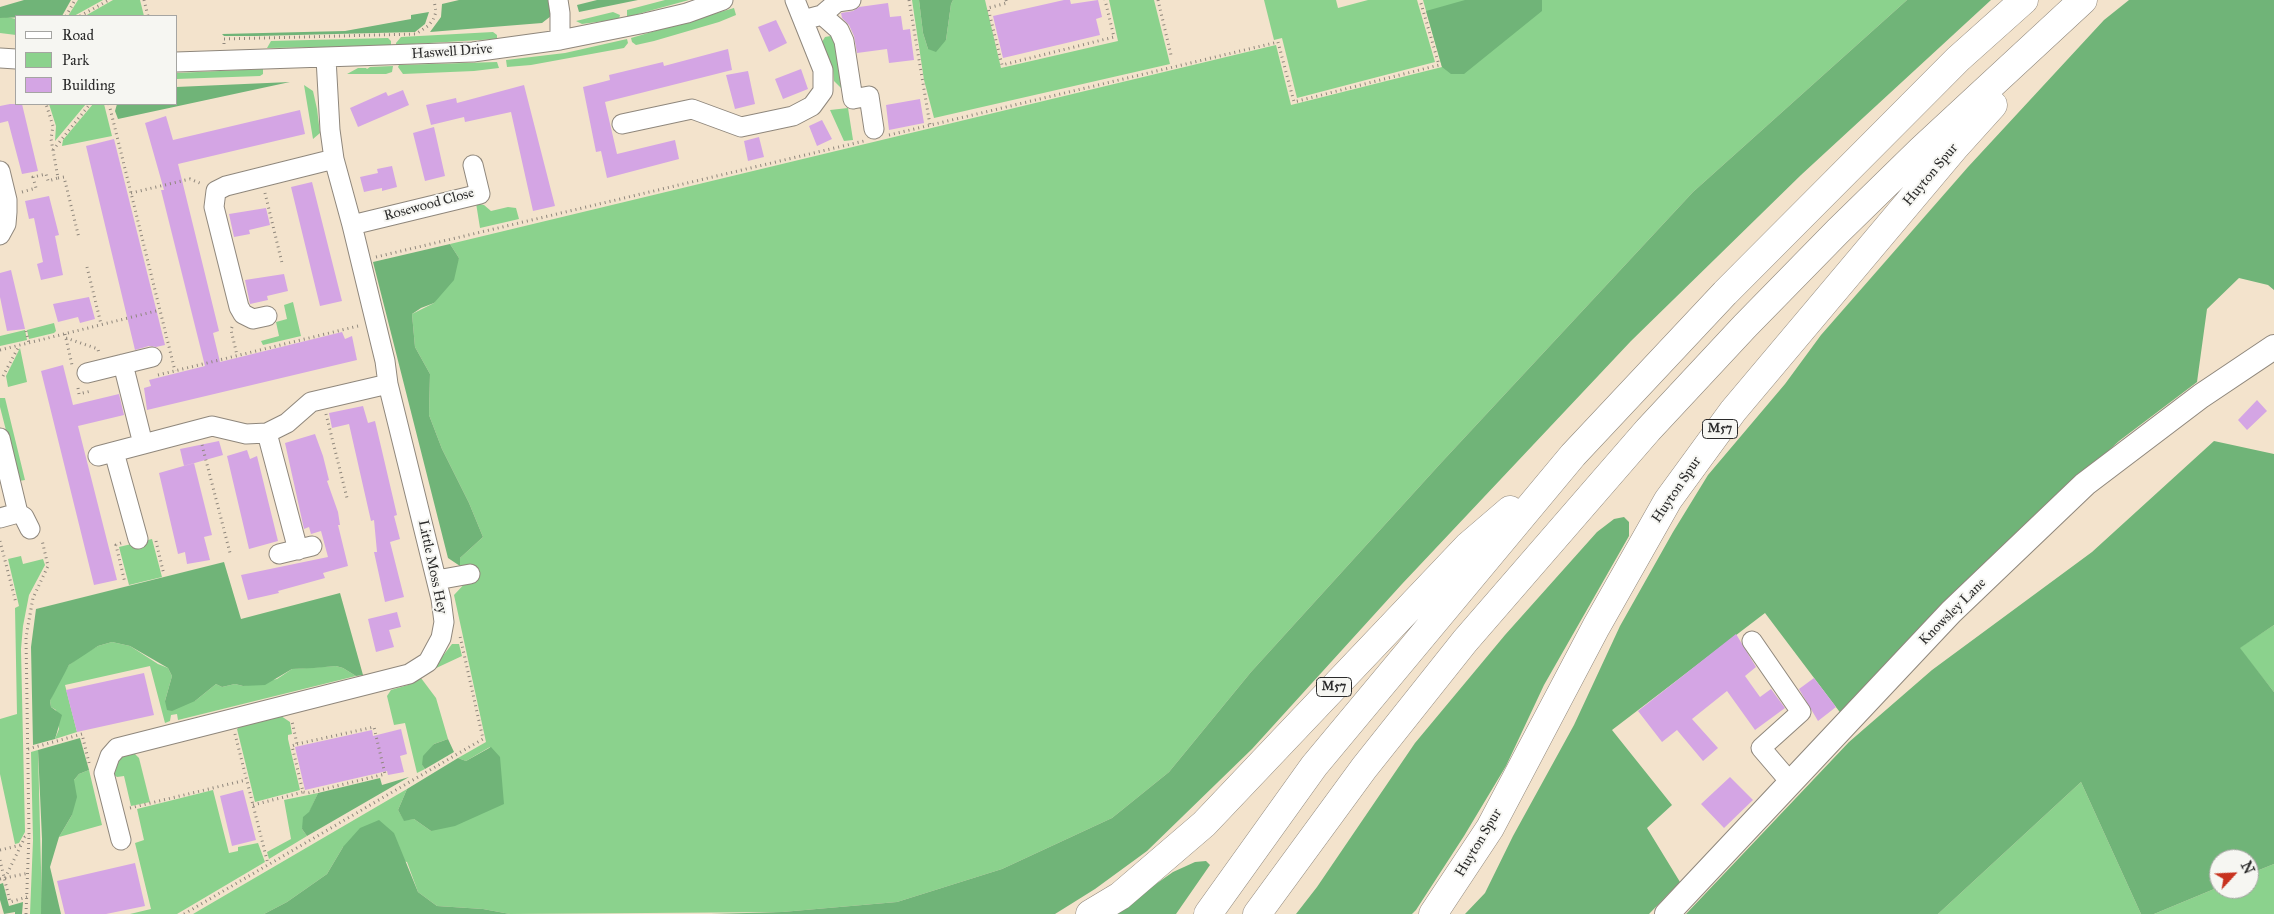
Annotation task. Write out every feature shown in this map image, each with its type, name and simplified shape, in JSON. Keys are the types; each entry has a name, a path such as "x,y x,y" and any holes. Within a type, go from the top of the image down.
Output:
{"highway":[{"name":"M57","path":"1208,914 1314,766 1573,455 1725,293 1958,59 2024,0"},
{"path":"1257,914 1364,768 1465,641 1648,430 1745,326 1845,224 1921,150 2083,0"},
{"name":"Huyton Spur","path":"1433,914 1490,828 1596,627 1668,500 1734,411 1827,299 1956,146 2087,0"},
{"name":"M57","path":"1090,914 1120,896 1204,824 1468,546 1573,455"}],"main road":[{"name":"Knowsley Lane","path":"1667,914 1951,612 2085,484 2201,396 2274,347"}],"street":[{"path":"558,0 560,40"},
{"name":"Haswell Drive","path":"178,62 473,52 560,40 645,24 687,13 723,0"},
{"path":"622,124 692,109 742,127 793,116 812,106 823,91 823,70 794,0"},
{"path":"803,20 822,15 837,2 851,0"},
{"path":"822,15 839,30 844,41 853,99"},
{"path":"0,58 15,59"},
{"name":"Little Moss Hey","path":"104,772 106,765 117,748 398,678 428,662 441,638 444,613 437,580 388,384 361,261 334,159 330,130 326,58"},
{"path":"823,91 838,99 869,96 875,135"},
{"path":"267,316 253,319 243,314 239,307 214,207 216,191 221,187 334,159"},
{"name":"Rosewood Close","path":"352,225 480,194 473,165"},
{"path":"0,171 6,196 6,224 0,235"},
{"path":"85,373 152,357"},
{"path":"123,364 143,444"},
{"path":"138,539 106,454 212,426 246,434 268,433 287,423 311,402 388,384"},
{"path":"268,433 305,548 279,554"},
{"path":"0,438 18,513 24,517 30,529"},
{"path":"0,518 18,513"},
{"path":"437,580 470,574"},
{"path":"1752,641 1802,712 1761,748 1791,783"},
{"path":"104,772 121,840"}],"path":[{"path":"67,15 75,0"},
{"path":"82,15 109,0"},
{"path":"144,0 148,15"},
{"path":"225,60 224,39 416,34 433,20 436,12 434,0"},
{"path":"909,0 930,125"},
{"path":"1006,0 1006,3 988,8 1002,65 1114,37 1105,0"},
{"path":"1158,0 1171,55"},
{"path":"361,261 875,135 930,125 1278,42 1294,102 1439,65 1420,0"},
{"path":"46,105 53,126 52,151 58,178"},
{"path":"52,151 89,105"},
{"path":"109,105 174,370"},
{"path":"6,196 36,188 33,176 46,174 48,181 64,177 80,238"},
{"path":"261,177 282,263"},
{"path":"131,193 190,179 216,191"},
{"path":"87,267 101,324"},
{"path":"0,350 66,336 101,324 160,310"},
{"path":"128,382 358,326 360,333 377,328"},
{"path":"26,331 29,343"},
{"path":"66,336 98,349 85,373 79,394 96,390"},
{"path":"66,336 85,373"},
{"path":"3,376 19,345"},
{"path":"322,399 347,498"},
{"path":"198,430 230,553"},
{"path":"26,914 29,835 26,637 33,598 48,566 41,537 30,529"},
{"path":"0,540 16,603"},
{"path":"184,914 483,739 454,611 444,613"},
{"path":"288,705 298,744"},
{"path":"231,719 268,864"},
{"path":"253,805 385,774 374,727 292,746 303,792"},
{"path":"28,749 82,734 92,776 104,772"},
{"path":"114,812 246,780"},
{"path":"2,879 21,845 29,835"},
{"path":"0,850 21,845"},
{"path":"0,860 2,879 10,902 28,897"},
{"path":"2,879 29,873"}],"green space":[{"path":"24,0 71,0 63,15 15,15 15,18 0,18 0,7"},
{"path":"78,0 103,0 76,15 69,15"},
{"path":"113,0 140,0 144,15 87,15"},
{"path":"459,0 551,0 552,11 551,16 542,23 430,32 441,17 442,4"},
{"path":"597,0 638,0 579,12 577,5"},
{"path":"665,0 689,0 627,17 627,10"},
{"path":"912,0 919,0 923,33 928,49 946,40 953,0 985,0 1001,68 1118,41 1109,0 1154,0 1170,64 934,118 924,80"},
{"path":"919,0 953,0 946,40 936,52 928,49 923,33"},
{"path":"1264,0 1336,0 1338,8 1368,0 1417,0 1435,62 1297,98 1282,38 1274,40"},
{"path":"1423,0 1907,0 1693,192 1440,464 1251,672 1169,772 1112,818 1002,869 897,902 782,912 510,914 483,909 437,906 418,892 407,862 343,847 327,874 287,902 264,914 193,914 407,789 398,810 404,820 414,819 431,831 490,747 466,761 458,758 486,742 454,595 470,578 460,566 460,558 483,537 469,503 442,449 429,415 430,374 415,347 412,314 434,303 459,258 450,244 1276,45 1291,105 1442,67"},
{"path":"1465,0 1542,0 1542,11 1464,74 1451,74 1442,67 1426,11"},
{"path":"1907,0 1991,0 1801,175 1631,341 1402,584 1252,749 1147,851 1095,889 1055,914 711,914 782,912 897,902 1002,869 1112,818 1169,772 1251,672 1440,464 1693,192"},
{"path":"2129,0 2274,0 2274,290 2268,285 2239,278 2207,309 2197,382 2119,441 1980,569 1842,715 1765,613 1612,730 1672,805 1647,828 1680,882 1649,914 1465,914 1485,893 1513,836 1574,725 1620,626 1673,532 1708,475 1785,384 1821,335 1968,167 2104,20"},
{"path":"734,8 736,15 719,22 654,41 636,45 632,42 631,38"},
{"path":"429,12 425,24 415,32 256,36 224,36 222,34 345,31 411,19 411,15"},
{"path":"613,12 620,15 619,19 582,24 576,21"},
{"path":"0,18 15,19 15,35 0,33"},
{"path":"493,32 497,35 497,39 396,45 401,37"},
{"path":"836,35 846,90 842,89 834,81 833,69 822,42 825,37"},
{"path":"388,38 391,41 391,46 267,48 271,41"},
{"path":"627,39 628,43 624,48 531,65 507,67 506,60 565,53"},
{"path":"497,62 499,68 474,71 403,74 398,67 399,65"},
{"path":"393,66 392,72 386,74 347,74 358,68 367,69 370,67"},
{"path":"263,69 263,74 260,76 178,79 178,73"},
{"path":"290,82 118,119 115,111 117,105 178,105 178,87"},
{"path":"304,85 313,91 317,109 320,133 313,139"},
{"path":"49,105 85,105 55,141 56,126"},
{"path":"92,105 104,105 112,136 62,146 63,140"},
{"path":"848,108 853,140 844,141 830,110"},
{"path":"476,203 484,205 491,211 508,207 516,208 519,219 480,228"},
{"path":"450,244 459,258 454,280 434,303 412,314 415,347 430,374 429,415 442,449 469,503 483,537 460,558 460,566 448,558 373,262"},
{"path":"293,302 301,336 263,345 261,341 279,336 276,322 287,319 284,305"},
{"path":"54,323 56,331 54,333 29,339 27,330"},
{"path":"25,330 27,340 0,346 0,336"},
{"path":"20,348 27,382 8,387 6,376"},
{"path":"0,398 5,398 25,480 19,481 0,407"},
{"path":"2214,441 2274,454 2274,625 2240,648 2274,692 2274,864 2259,870 2259,849 2209,849 2209,891 2154,914 2141,914 2081,782 1938,914 1686,914 1849,742 1932,670 2092,552"},
{"path":"1624,517 1629,522 1629,536 1544,685 1506,766 1416,910 1412,914 1296,914 1317,887 1415,743 1505,635 1597,532 1614,519"},
{"path":"152,539 162,577 129,585 119,547"},
{"path":"21,556 23,564 43,559 45,565 29,595 23,626 21,649 25,832 19,843 15,844 0,774 0,719 17,714 15,608 19,606 8,559"},
{"path":"224,562 241,619 340,593 363,675 356,676 336,666 292,669 265,685 243,686 235,684 222,687 216,684 195,701 172,711 167,710 165,701 172,676 168,668 130,646 112,642 98,646 69,665 50,701 51,707 62,715 55,739 33,745 31,647 36,609"},
{"path":"2274,625 2274,692 2239,648"},
{"path":"112,642 130,646 158,664 168,668 172,676 165,701 195,701 216,684 222,687 235,684 243,686 277,679 292,669 336,666 356,676 178,720 177,714 171,715 170,721 165,723 150,666 65,685 77,732 55,739 59,729 56,710 51,707 50,701 59,680 69,665 82,655 98,646"},
{"path":"452,644 459,644 462,656 432,670"},
{"path":"421,678 436,698 448,739 434,744 422,765 425,769 417,773 405,723 394,725 387,696 391,690 408,685"},
{"path":"281,716 290,722 292,734 288,735 288,739 300,790 255,802 237,729 241,726"},
{"path":"80,738 89,770 79,774 74,780 77,797 72,815 59,837 50,867 61,914 41,914 42,839 38,750"},
{"path":"448,739 454,752 425,769 422,765 423,756 434,744"},
{"path":"491,747 500,757 504,804 455,826 431,831 414,819 404,821 398,810 407,789 458,758 466,761"},
{"path":"38,750 42,907 41,914 30,914 33,840 31,752"},
{"path":"133,752 139,758 150,802 131,806 124,776 117,777 113,774 121,757"},
{"path":"89,770 102,825 59,837 72,815 74,780 79,774"},
{"path":"409,777 307,836 302,829 303,817 309,812 318,793 380,778 382,785"},
{"path":"2081,782 2141,914 1938,914"},
{"path":"213,790 229,853 238,851 238,847 258,843 265,862 177,914 130,914 151,909 135,843 144,840 137,809"},
{"path":"318,793 302,829 307,836 269,859 267,852 291,839 284,800"},
{"path":"379,820 394,833 418,892 437,906 483,909 510,914 264,914 287,902 327,874 343,847 360,828"},
{"path":"1206,861 1210,865 1176,914 1113,914 1173,872 1195,862"},
{"path":"2274,864 2274,914 2154,914 2209,891 2209,899 2259,899 2259,870"},
{"path":"3,883 9,906 23,902 22,914 15,914 15,912 4,914 0,900 0,884"}],"building":[{"path":"1070,0 1071,4 1098,0 1102,17 1096,19 1100,35 1003,58 993,16"},
{"path":"888,3 890,17 901,16 903,30 910,29 914,60 889,63 887,49 857,53 854,36 849,25 842,18 841,13 853,11 859,7"},
{"path":"776,20 787,43 769,52 758,27"},
{"path":"728,49 732,70 605,102 617,154 675,140 679,159 607,178 601,151 596,152 583,87 610,80 609,75 663,62 664,66"},
{"path":"801,69 808,89 783,99 775,79"},
{"path":"748,71 755,104 735,109 726,75"},
{"path":"524,85 555,206 533,211 511,112 465,122 464,117 431,125 426,105 456,98 457,103"},
{"path":"403,90 409,105 358,127 350,108 386,92 388,96"},
{"path":"920,99 924,123 889,130 886,105"},
{"path":"10,104 22,105 38,171 22,174 8,121 0,123 0,106"},
{"path":"300,110 305,134 178,164 219,331 213,333 220,362 342,332 345,339 352,336 357,360 147,410 144,388 151,386 149,380 205,366 161,190 164,190 145,123 166,116 173,140"},
{"path":"822,120 832,139 817,146 809,126"},
{"path":"434,127 445,176 425,181 413,133"},
{"path":"759,137 764,157 748,161 744,141"},
{"path":"114,139 165,345 149,346 135,350 86,146"},
{"path":"392,166 397,187 382,191 382,188 364,192 360,177 378,173 377,169"},
{"path":"312,182 342,301 320,306 291,187"},
{"path":"49,196 59,235 55,236 63,275 41,280 37,264 43,262 34,218 29,219 25,201"},
{"path":"266,208 270,225 249,230 250,234 234,237 229,214"},
{"path":"11,270 25,329 7,331 0,297 0,273"},
{"path":"284,274 288,291 267,296 268,300 250,304 245,280"},
{"path":"89,297 95,319 80,323 78,317 58,322 53,304"},
{"path":"63,365 73,405 119,394 124,415 78,426 117,580 94,585 41,371"},
{"path":"2257,400 2267,411 2247,430 2238,420"},
{"path":"363,406 368,423 375,421 397,515 394,516 400,539 390,542 404,597 385,602 374,552 377,552 374,520 371,521 349,424 332,428 329,413"},
{"path":"315,434 323,456 329,480 327,481 338,512 340,525 338,525 348,566 323,573 325,578 278,591 279,593 248,600 241,575 328,557 321,531 311,534 309,527 304,529 285,443"},
{"path":"219,441 223,455 184,466 180,449"},
{"path":"247,450 250,459 257,456 278,541 249,549 227,456"},
{"path":"194,463 212,535 204,537 210,560 187,564 185,552 178,554 159,473"},
{"path":"397,612 401,627 389,630 394,647 376,652 368,619"},
{"path":"1736,634 1756,667 1745,676 1760,697 1771,689 1785,708 1755,730 1727,691 1692,719 1718,748 1703,761 1677,730 1662,742 1638,711"},
{"path":"144,673 154,715 77,732 66,690"},
{"path":"1814,678 1836,707 1818,721 1799,689"},
{"path":"401,729 407,754 400,756 404,772 388,775 387,771 305,790 295,747 372,730 373,736"},
{"path":"1730,777 1753,800 1724,828 1701,804"},
{"path":"243,790 256,840 232,846 220,796"},
{"path":"135,863 145,906 106,914 65,914 57,881"}]}
